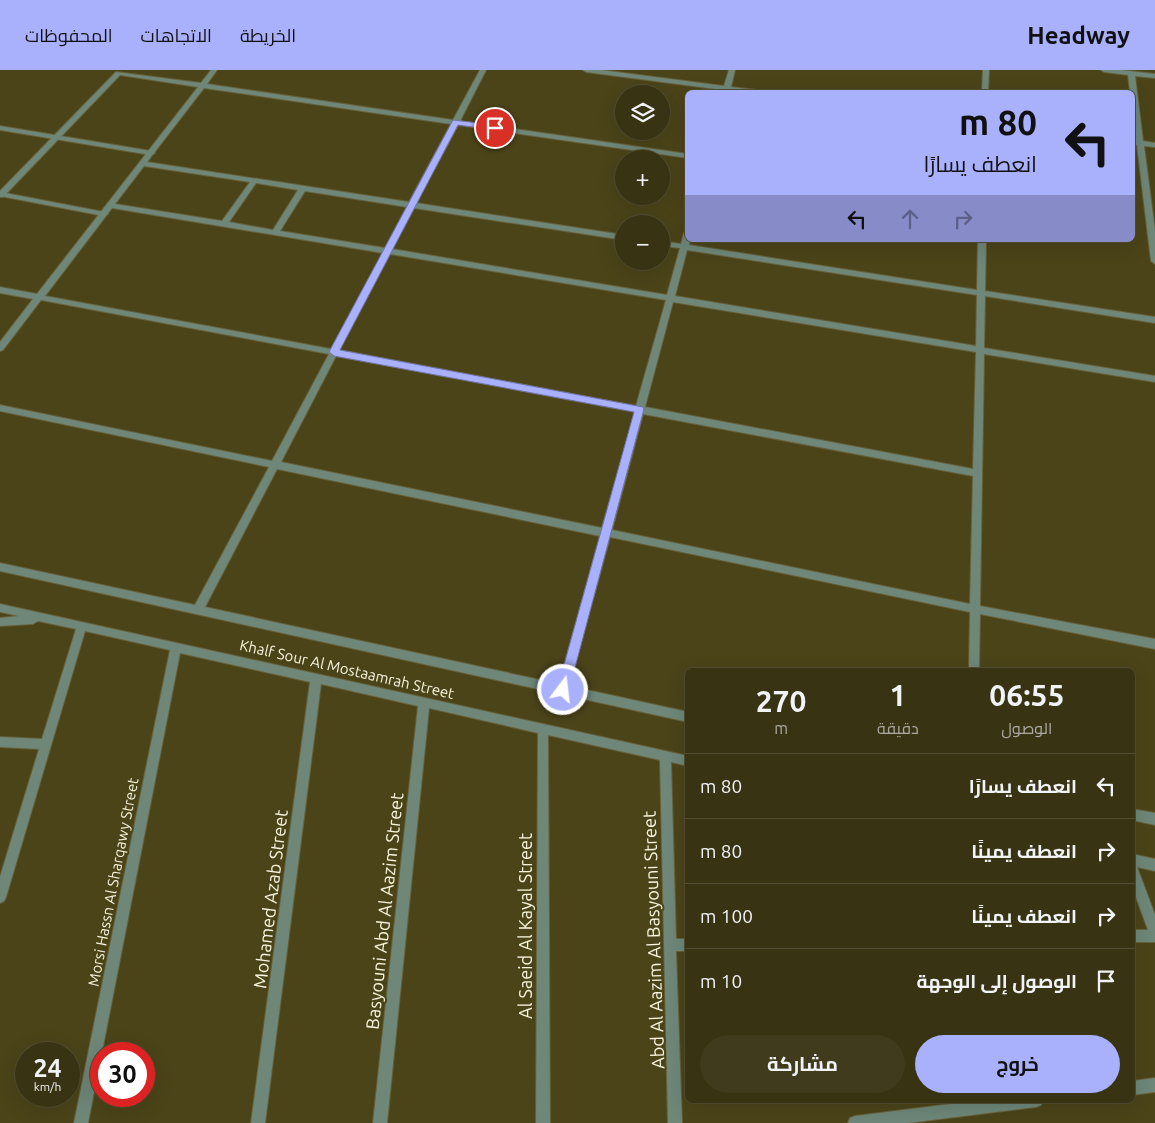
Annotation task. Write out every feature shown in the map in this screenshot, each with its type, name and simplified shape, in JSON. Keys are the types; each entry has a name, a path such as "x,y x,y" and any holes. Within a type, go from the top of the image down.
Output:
{"street":[{"path":"0,348 214,70"},
{"path":"198,610 483,70"},
{"path":"586,70 726,90 732,70"},
{"path":"985,90 986,70"},
{"path":"1104,70 1155,76"},
{"path":"0,194 120,72 685,156"},
{"path":"1131,73 1132,90"},
{"path":"0,128 151,152"},
{"path":"1135,128 1136,142 1152,221 1155,261"},
{"path":"1136,142 1155,145"},
{"path":"142,163 615,237"},
{"path":"224,224 254,181"},
{"path":"275,232 303,188"},
{"path":"0,194 104,214"},
{"path":"110,205 1155,379"},
{"path":"563,690 685,242"},
{"path":"974,668 982,242"},
{"path":"670,245 1155,320"},
{"path":"0,290 978,473"},
{"path":"0,408 976,609 1155,644"},
{"path":"0,567 685,716"},
{"name":"Khalf Sour Al Mostaamrah Street","path":"0,608 685,760"},
{"path":"0,622 47,619"},
{"path":"0,897 2,883 47,744 82,626"},
{"name":"Morsi Hassn Al Sharqawy Street","path":"81,1123 176,648"},
{"name":"Mohamed Azab Street","path":"258,1123 316,679"},
{"name":"Basyouni Abd Al Aazim Street","path":"380,1123 424,703"},
{"name":"Al Saeid Al Kayal Street","path":"543,729 543,1123"},
{"path":"0,742 47,744"},
{"name":"Abd Al Aazim Al Basyouni Street","path":"665,756 675,1123"},
{"path":"1135,815 1155,819"},
{"path":"1135,861 1155,865"},
{"path":"1135,878 1155,931"},
{"path":"1135,936 1155,936"},
{"path":"670,945 685,945"},
{"path":"1135,1088 1155,1085"},
{"path":"855,1123 1012,1103"}],"route":[{"path":"495,128 456,122 334,352 639,409 563,690"}]}
